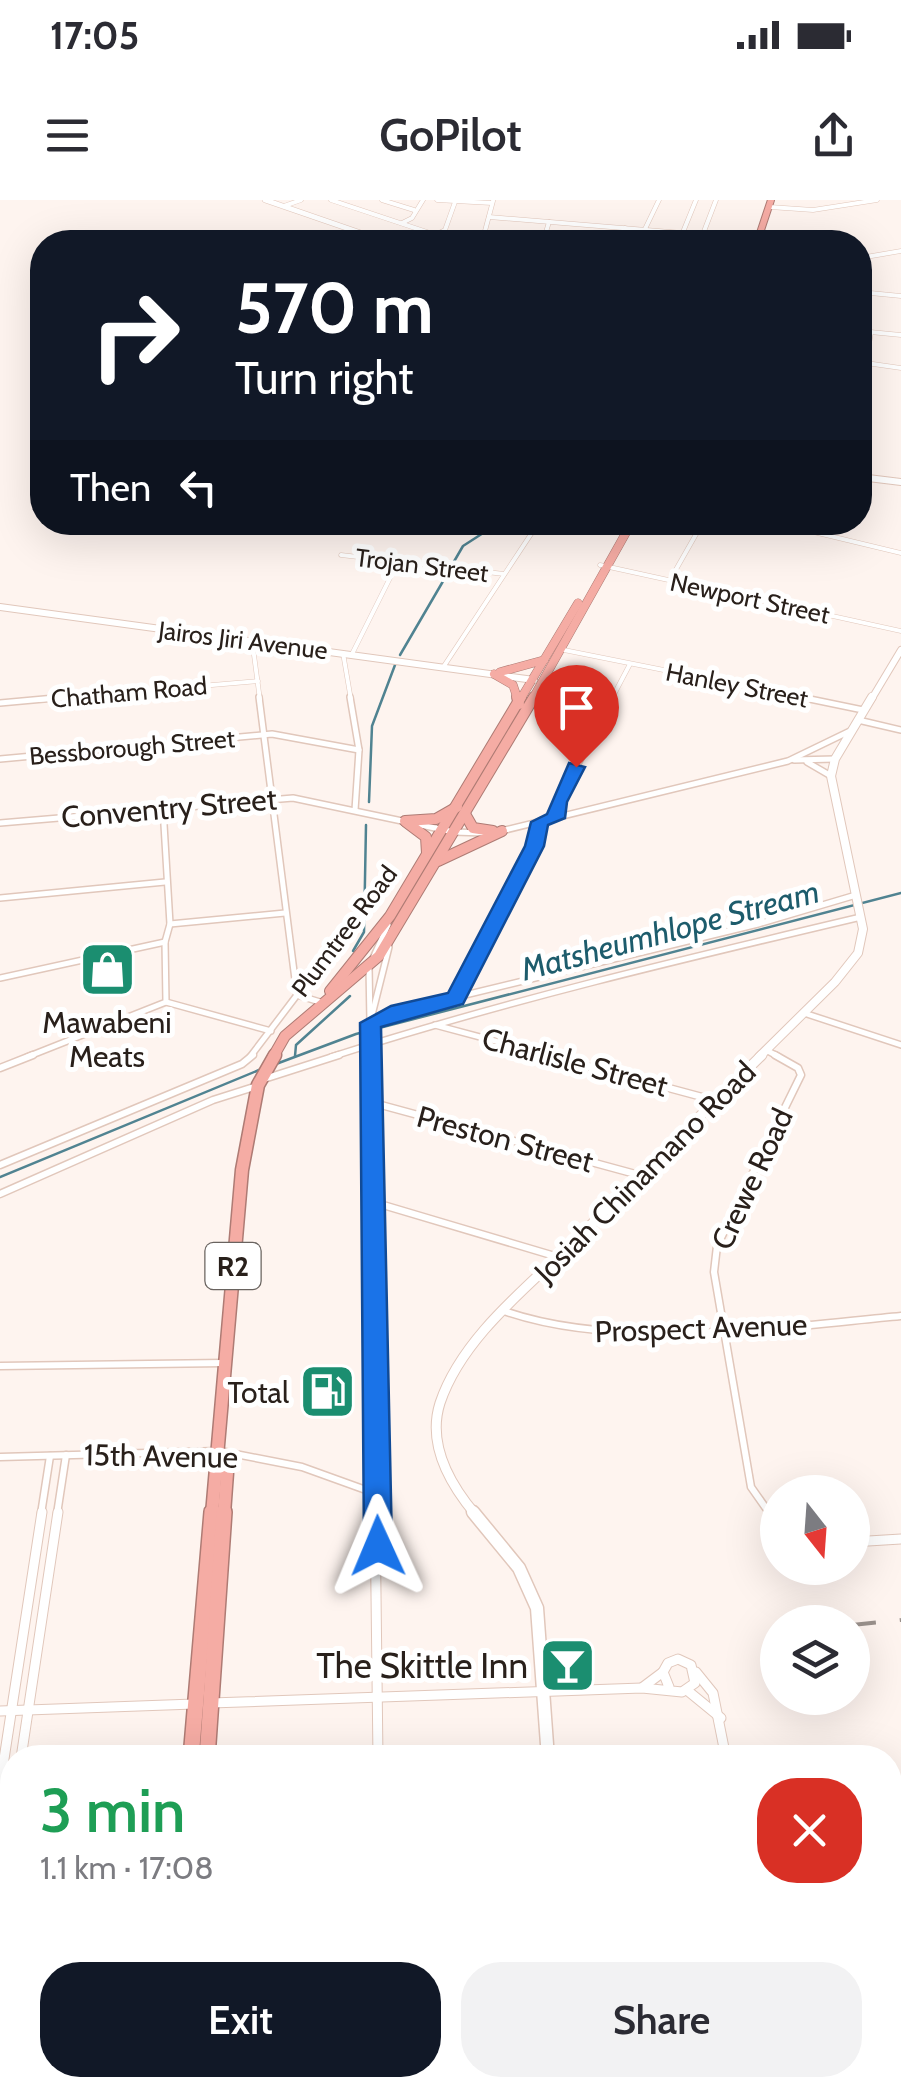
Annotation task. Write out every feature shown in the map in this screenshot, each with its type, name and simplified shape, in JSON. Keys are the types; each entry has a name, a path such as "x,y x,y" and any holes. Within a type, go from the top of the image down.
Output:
{"highway":[{"path":"766,230 774,204"},
{"name":"Plumtree Road","path":"306,1016 390,916 431,860 620,535"},
{"path":"493,672 524,669 554,652"},
{"name":"Plumtree Road","path":"462,810 519,704 548,674 554,652"},
{"path":"493,672 513,685 519,704"},
{"path":"404,822 462,810 473,828 502,831"},
{"path":"404,822 426,837 431,860 502,831"},
{"name":"Plumtree Road","path":"306,1016 369,966 395,932 431,860"},
{"name":"R2","path":"206,1745 203,1703 214,1475 220,1456 246,1130 271,1059 285,1036 306,1016"},
{"name":"R2","path":"194,1745 203,1703"}],"street":[{"path":"266,200 353,230"},
{"path":"284,206 301,200"},
{"path":"332,200 419,230"},
{"path":"382,200 414,210"},
{"path":"400,224 412,219 423,200"},
{"path":"438,200 493,201 485,230"},
{"path":"645,229 659,200"},
{"path":"684,230 696,200"},
{"path":"705,230 716,200"},
{"path":"774,204 816,210 877,200"},
{"path":"444,230 454,202"},
{"path":"489,217 658,230"},
{"path":"546,230 548,222"},
{"path":"872,256 901,251"},
{"path":"872,293 901,296"},
{"path":"872,332 901,334"},
{"path":"872,364 901,368"},
{"path":"872,479 901,482"},
{"path":"444,666 530,535"},
{"path":"670,580 696,535"},
{"path":"828,535 901,552"},
{"name":"Trojan Street","path":"341,555 504,574"},
{"path":"355,810 359,750 348,654 398,562"},
{"name":"Newport Street","path":"603,565 901,631"},
{"name":"Jairos Jiri Avenue","path":"0,610 493,672 536,685"},
{"path":"0,1165 236,1068 257,1052 297,995 252,640"},
{"name":"Josiah Chinamano Road","path":"543,1691 538,1618 528,1584 455,1489 436,1442 436,1412 446,1382 504,1311 717,1100 858,952 858,905 831,776 834,759 901,650"},
{"name":"Hanley Street","path":"554,652 864,710"},
{"path":"556,818 558,802 630,664"},
{"name":"Chatham Road","path":"0,703 258,681"},
{"path":"858,720 901,730"},
{"path":"788,761 850,731"},
{"name":"Bessborough Street","path":"0,759 263,735 359,750"},
{"path":"788,761 834,759"},
{"path":"801,760 831,776"},
{"name":"Conventry Street","path":"0,823 270,798 355,810 449,831 502,831 788,761"},
{"path":"163,808 170,924 165,942 166,1002"},
{"path":"456,999 534,846 540,822"},
{"path":"0,898 165,882"},
{"path":"370,1024 399,1011 758,924 858,905"},
{"path":"0,1194 261,1079 371,1040 858,905"},
{"path":"170,924 285,912"},
{"path":"378,1745 371,1040 366,1007 369,966 390,916"},
{"path":"370,1024 395,932"},
{"path":"0,978 165,942"},
{"path":"297,995 320,1002"},
{"path":"0,1068 166,1002 271,1031"},
{"path":"803,1012 901,1045"},
{"name":"Charlisle Street","path":"434,1024 717,1100"},
{"name":"Crewe Road","path":"723,1328 714,1282 717,1246 801,1076 798,1068 766,1050"},
{"name":"Preston Street","path":"370,1102 640,1175"},
{"path":"372,1202 560,1258"},
{"name":"Prospect Avenue","path":"504,1311 578,1332 723,1328 901,1316"},
{"path":"723,1328 751,1487 760,1500"},
{"path":"0,1366 225,1363"},
{"path":"23,1745 66,1455"},
{"path":"6,1745 50,1456"},
{"name":"15th Avenue","path":"0,1457 220,1456 302,1468 377,1494"},
{"path":"870,1541 901,1539"},
{"path":"642,1688 663,1672 668,1663 678,1659 696,1671 714,1693 725,1745"},
{"path":"687,1691 696,1683 696,1671"},
{"path":"663,1672 669,1687"},
{"path":"0,1711 669,1687 698,1696 722,1718"},
{"path":"543,1691 547,1745"}],"waterway":[{"path":"452,565 463,546 480,535"},
{"path":"400,655 449,571"},
{"path":"369,802 372,726 395,665"},
{"path":"353,951 364,932 366,825"},
{"name":"Matsheumhlope Stream","path":"276,1064 356,1034 901,893"},
{"path":"295,1056 296,1045 350,996"},
{"name":"Matsheumhlope Stream","path":"0,1177 259,1070"}],"railway":[{"path":"870,1623 901,1620"}],"place":[{"name":"Mawabeni Meats","path":"107,970"},
{"name":"Total","path":"328,1392"},
{"name":"The Skittle Inn","path":"567,1665"}],"route":[{"path":"378,1546 370,1023 399,1011 456,999 534,846 540,822 556,818 558,802 576,767"}]}
